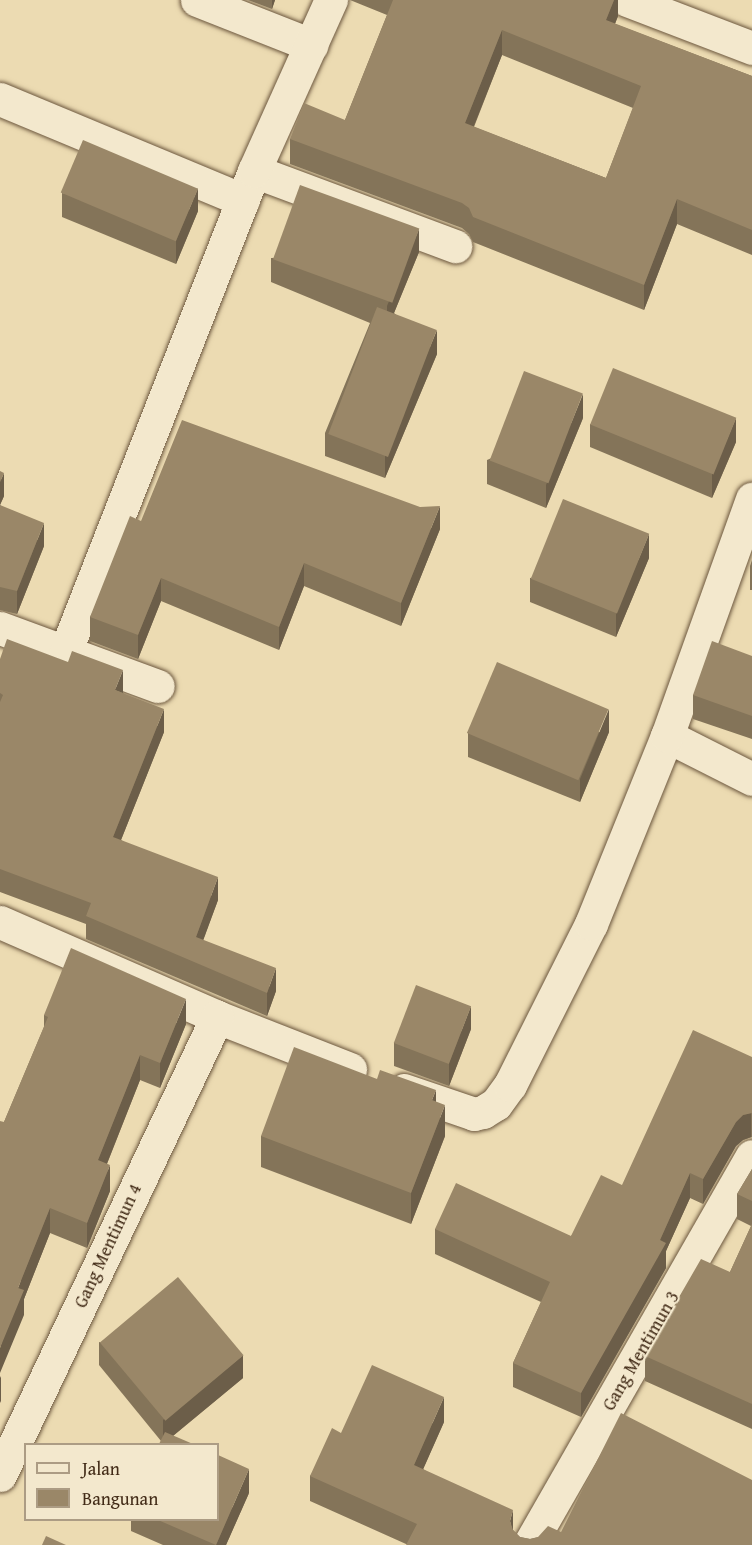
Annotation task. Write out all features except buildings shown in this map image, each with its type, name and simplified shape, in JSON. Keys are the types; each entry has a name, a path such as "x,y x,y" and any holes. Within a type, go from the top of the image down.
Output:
{"street":[{"path":"197,0 311,45"},
{"path":"66,650 248,186 332,0"},
{"path":"627,0 752,48"},
{"path":"0,99 248,186 455,246"},
{"path":"158,415 191,427"},
{"path":"0,922 217,1017 459,1111 474,1114 490,1109 510,1085 586,935 668,736 752,499"},
{"path":"0,628 66,650 158,686"},
{"path":"668,736 752,779"},
{"name":"Gang Mentimun 4","path":"0,1475 217,1017"},
{"name":"Gang Mentimun 3","path":"529,1545 752,1156"}]}
